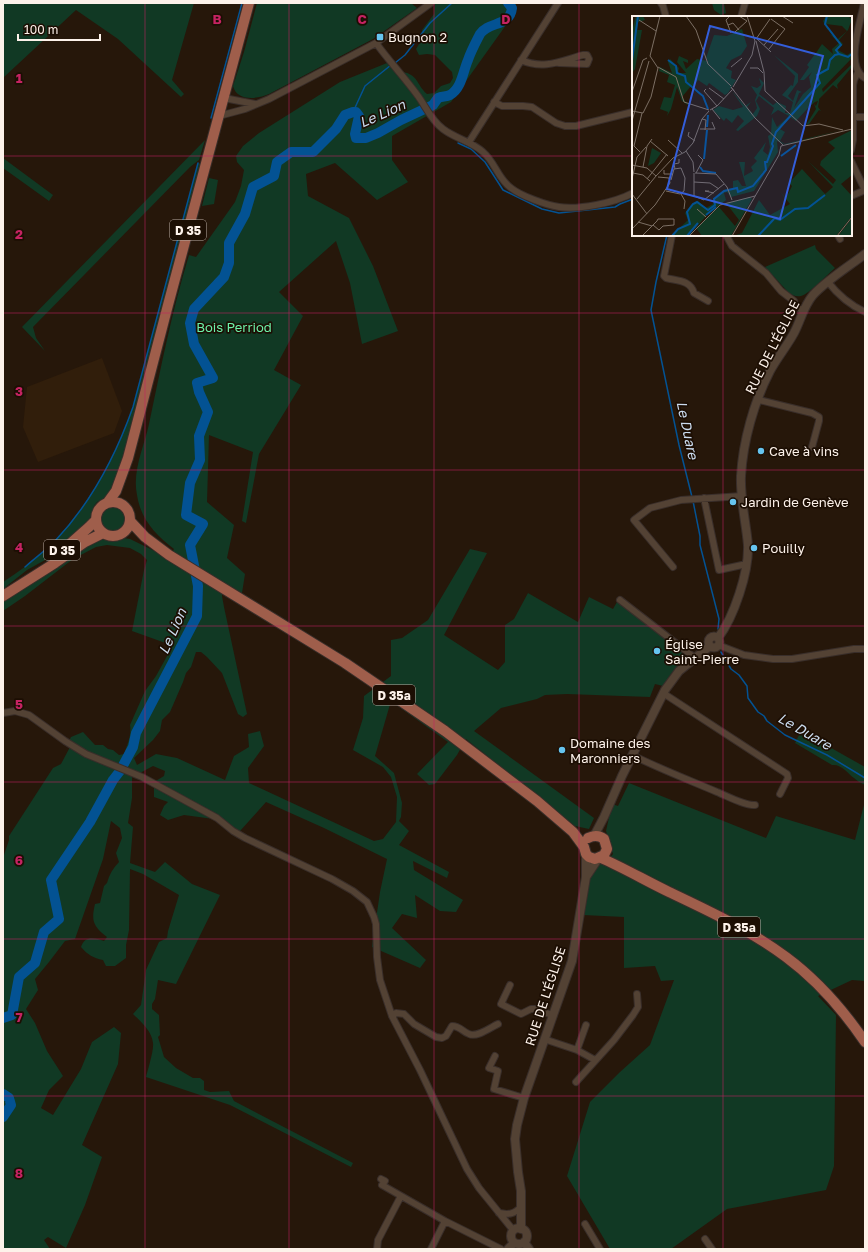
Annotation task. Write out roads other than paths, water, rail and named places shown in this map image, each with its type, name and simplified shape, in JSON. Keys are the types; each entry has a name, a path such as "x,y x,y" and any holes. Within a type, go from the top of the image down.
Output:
{"main road":[{"name":"D 35","path":"108,502 116,491 128,458 249,3"},
{"name":"D 35","path":"125,506 123,495 128,458"},
{"path":"108,502 116,502 125,506 129,513 130,521 128,528 120,535 114,536 103,533 98,527 96,520 98,510 102,505 108,502"},
{"name":"D 35","path":"26,580 96,520"},
{"name":"D 35a","path":"130,521 145,537 169,555 345,663 433,722 499,771 588,844"},
{"name":"D 35","path":"3,596 85,542 103,533"},
{"name":"D 35a","path":"120,535 132,536 155,550 169,555"},
{"path":"601,837 603,852 592,859 588,844 601,837"},
{"name":"D 35a","path":"603,852 624,868 739,927 787,958 829,997 865,1042"}],"street":[{"path":"219,116 257,104 276,96 376,43 431,3"},
{"path":"469,142 558,3"},
{"path":"661,3 666,16"},
{"path":"741,16 745,3"},
{"path":"864,3 854,55 858,72 865,78"},
{"path":"376,43 422,102 428,114 443,130 469,142 484,152 504,182 511,188 552,206 568,208 617,200 632,193"},
{"path":"521,60 531,65 559,63"},
{"path":"852,147 854,140 852,115 853,85 858,72"},
{"path":"224,98 257,104"},
{"path":"494,102 502,106 532,107 556,124 565,126 576,126 632,112"},
{"path":"852,115 865,118"},
{"path":"852,163 865,188 863,191 852,196"},
{"path":"858,173 865,170"},
{"path":"672,236 664,276 666,278 688,283 692,286 694,293 708,301"},
{"path":"727,236 732,246 766,273 781,291 794,301 796,306 803,311"},
{"name":"RUE DE L'ÉGLISE","path":"517,1230 521,1207 515,1139 517,1125 524,1098 572,961 586,877 588,844 604,817 608,804 663,693 679,671 715,643 725,628 734,606 742,585 747,565 748,544 742,496 744,456 751,421 770,372 795,331 807,303 828,282 865,254"},
{"path":"828,282 844,299 853,306 865,312"},
{"path":"794,301 807,303"},
{"path":"759,400 812,413 819,417 812,447"},
{"path":"673,567 634,520 650,508 687,499 742,496"},
{"path":"704,498 719,570 747,565"},
{"path":"620,600 695,658"},
{"path":"715,643 744,655 784,659 854,649 865,649"},
{"path":"663,693 787,774 788,778 780,794"},
{"path":"3,713 15,710 29,715 86,754 142,777 216,818 245,838 332,879 363,898 371,908 374,917 380,980 392,1016 420,1070 467,1169 479,1188 499,1213 517,1230 526,1234 526,1239 524,1242"},
{"path":"632,755 725,796 755,805"},
{"name":"RUE DE L'ÉGLISE","path":"586,877 603,852 604,817"},
{"path":"510,986 501,1004 521,1014 531,1009 535,1009 552,1015"},
{"path":"576,1082 614,1040 638,1007 637,994"},
{"path":"392,1016 396,1013 404,1014 414,1024 436,1037 442,1038 446,1036 452,1026 457,1026 470,1035 474,1035 498,1024"},
{"path":"576,1050 586,1025"},
{"path":"544,1039 576,1050 595,1060"},
{"path":"495,1056 489,1068 498,1071 494,1089 524,1098"},
{"path":"381,1179 385,1181 382,1185 445,1221 501,1249"},
{"path":"377,1249 378,1240 401,1196"},
{"path":"499,1213 511,1214 516,1212 521,1207"},
{"path":"431,1249 445,1221"},
{"path":"585,1224 600,1249"},
{"path":"517,1230 511,1237 511,1246 524,1242"},
{"path":"705,1239 712,1249"},
{"path":"524,1242 529,1249"}],"waterway":[{"path":"211,118 242,3"},
{"path":"395,63 405,55 430,23 452,3"},
{"name":"Le Lion","path":"3,1018 12,1015 19,977 35,963 44,932 59,919 51,880 90,822 113,780 120,771 133,747 136,733 197,616 198,586 190,545 203,524 186,515 190,483 200,460 199,436 208,412 199,392 197,383 213,378 194,344 190,323 194,309 224,277 229,263 229,243 245,214 253,187 274,176 277,162 291,152 313,152 336,129 345,115 356,112 359,116 355,134 356,138 366,138 433,105 438,98 450,95 460,84 471,53 480,34 489,27 503,21 510,14 512,8 508,3"},
{"path":"353,112 365,86 391,65"},
{"name":"Le Lion","path":"433,105 433,110"},
{"name":"Le Duare","path":"458,143 471,149 485,162 503,190 542,209 559,213 615,207 632,199"},
{"path":"25,567 55,541 80,511 101,478 119,443 133,407 198,163"},
{"name":"Le Duare","path":"667,236 651,310 679,445 692,497"},
{"name":"Le Duare","path":"693,501 700,536 700,545 719,619 718,629"},
{"name":"Le Duare","path":"721,652 731,669 739,675 747,686 748,698 758,712 764,716 767,721 785,735 827,755 865,778"},
{"name":"Le Lion","path":"3,1094 9,1098 11,1105 3,1117"}],"place":[{"name":"Bugnon 2","path":"380,37"},
{"name":"Cave à vins","path":"761,451"},
{"name":"Jardin de Genève","path":"733,502"},
{"name":"Pouilly","path":"754,548"},
{"name":"Église Saint-Pierre","path":"657,651"},
{"name":"Domaine des Maronniers","path":"562,750"}],"park label":[{"name":"Bois Perriod","path":"234,327"}]}
